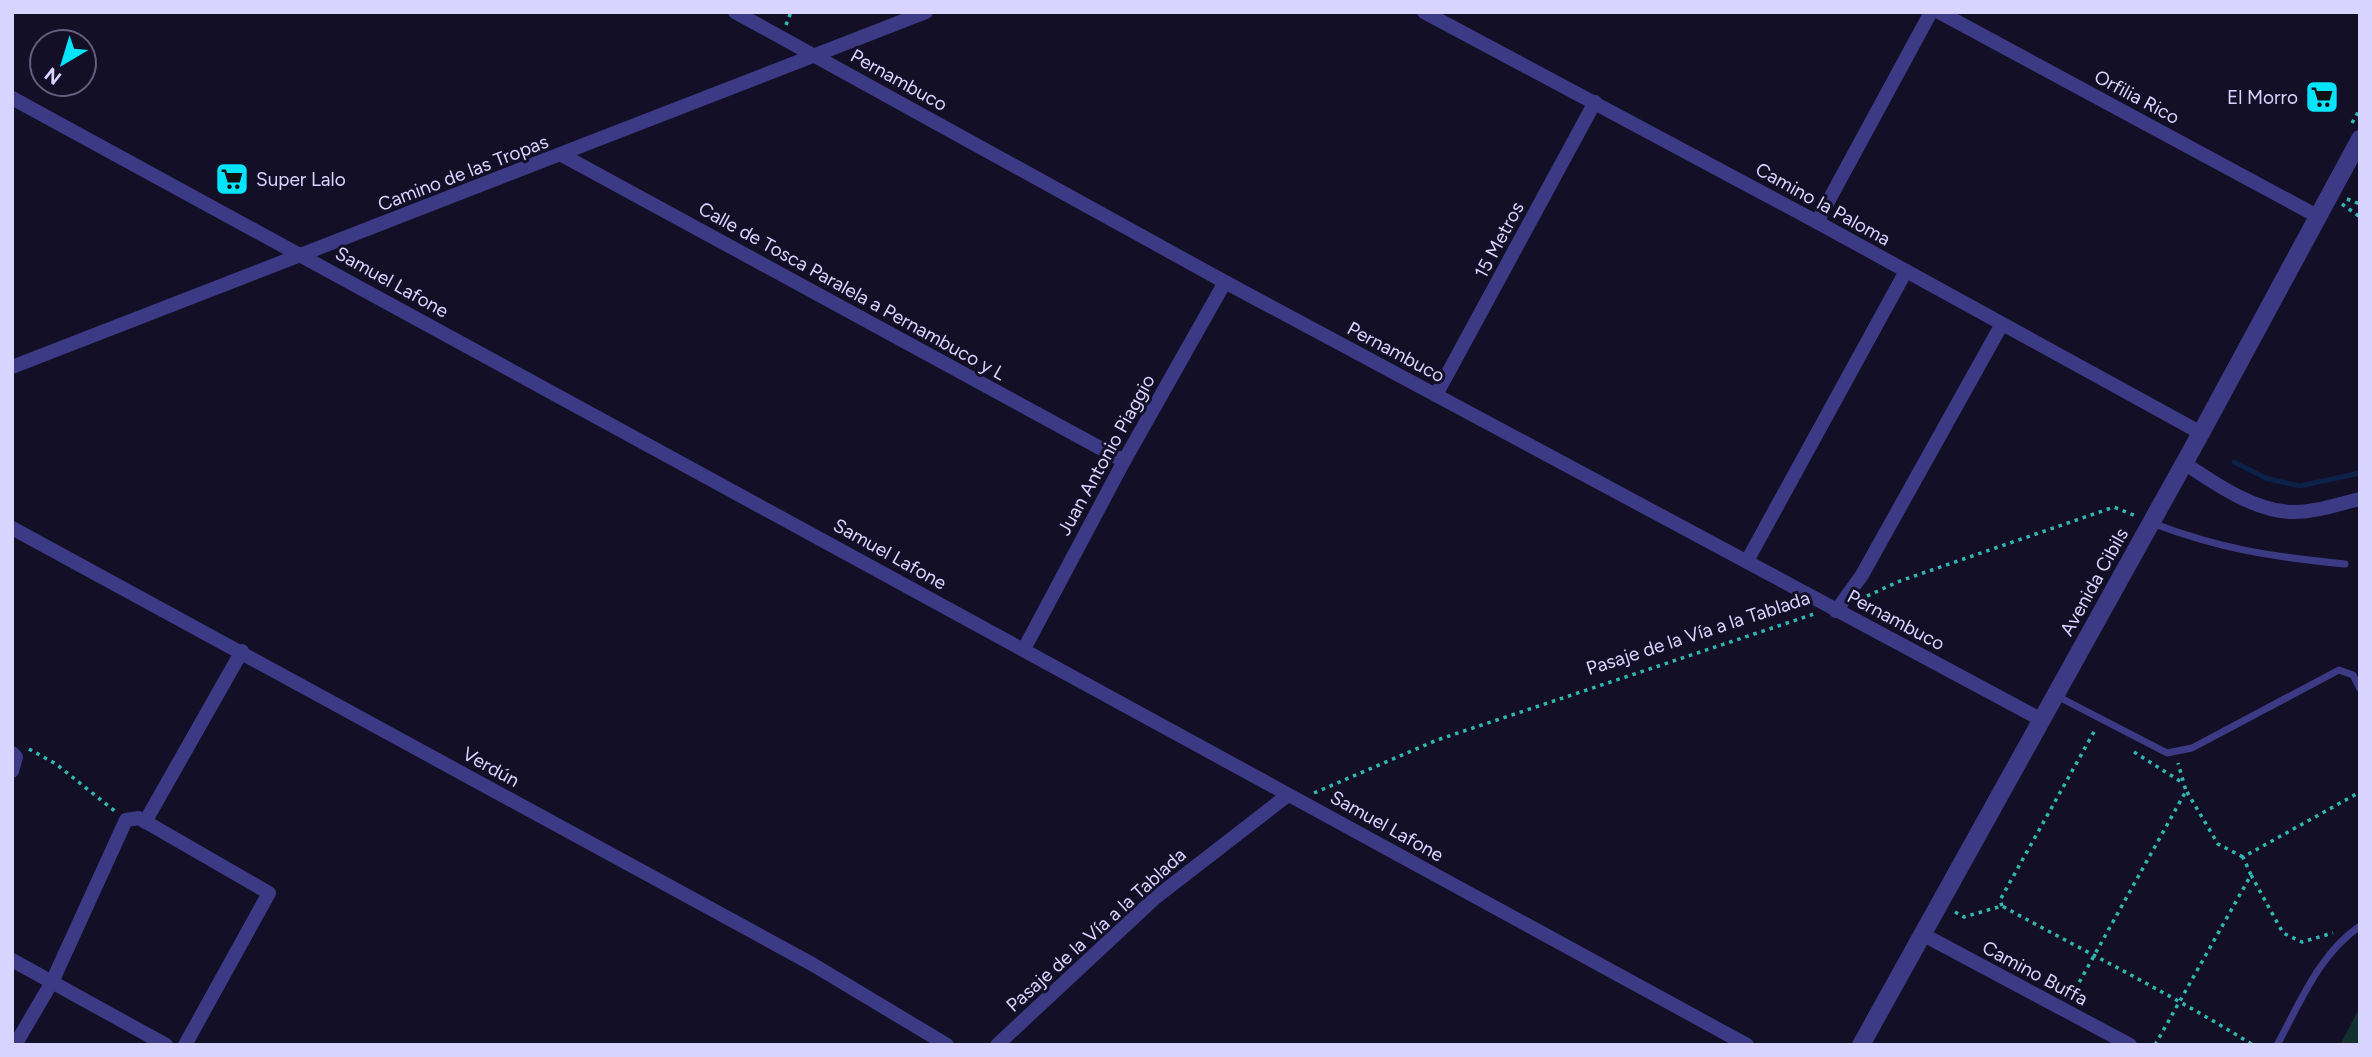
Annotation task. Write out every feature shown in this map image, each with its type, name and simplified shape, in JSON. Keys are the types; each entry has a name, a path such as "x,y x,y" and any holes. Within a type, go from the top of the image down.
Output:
{"street":[{"name":"Pernambuco","path":"735,12 1225,282 2042,720"},
{"name":"Camino de las Tropas","path":"12,368 926,12"},
{"name":"Camino la Paloma","path":"1424,12 1817,222 2201,433"},
{"path":"1817,222 1931,12"},
{"name":"Orfilia Rico","path":"1946,14 2317,216"},
{"name":"Samuel Lafone","path":"12,98 1747,1045"},
{"name":"15 Metros","path":"1436,396 1595,102"},
{"name":"Avenida Cibils","path":"1861,1045 2201,433 2360,139"},
{"name":"Calle de Tosca Paralela a Pernambuco y L","path":"562,155 1124,461"},
{"path":"1746,561 1906,271"},
{"name":"Juan Antonio Piaggio","path":"1024,649 1124,461 1225,282"},
{"path":"1836,611 1861,575 2002,324"},
{"path":"2184,463 2252,502 2281,511 2310,510 2360,499"},
{"name":"Verdún","path":"12,528 812,964 947,1045"},
{"path":"145,822 242,651"},
{"path":"12,771 18,749"},
{"name":"Pasaje de la Vía a la Tablada","path":"997,1045 1155,898 1293,797"},
{"path":"15,1045 52,982 126,820 139,818 269,893 185,1045"},
{"name":"Camino Buffa","path":"1922,934 2130,1045"},
{"path":"12,960 166,1045"}],"lane":[{"path":"2151,522 2202,542 2258,555 2345,564"},
{"path":"2055,695 2167,753 2181,752 2339,670 2353,675 2360,689"},
{"path":"2277,1045 2321,964 2344,938 2360,926"}],"path":[{"name":"Pasaje de la Vía a la Tablada","path":"1293,797 1437,740 1825,611 1836,611 1900,580 2114,507 2151,522"},
{"path":"2101,720 2000,900 2002,906 2093,957 2180,1000 2253,1045"},
{"path":"18,749 56,764 126,820"},
{"path":"2129,749 2183,783"},
{"path":"2181,752 2178,761 2186,791 2218,844 2243,857 2250,875 2283,933 2302,942 2331,932 2344,938"},
{"path":"2063,1010 2186,791"},
{"path":"2243,857 2360,792"},
{"path":"2155,1045 2250,875"},
{"path":"1940,902 1964,917 2002,906"}],"green space":[{"path":"2360,1007 2360,1045 2340,1045"}],"waterway":[{"path":"2234,462 2268,479 2300,486 2360,473"}],"place":[{"name":"El Morro","path":"2322,97"},
{"name":"Super Lalo","path":"232,179"}]}
